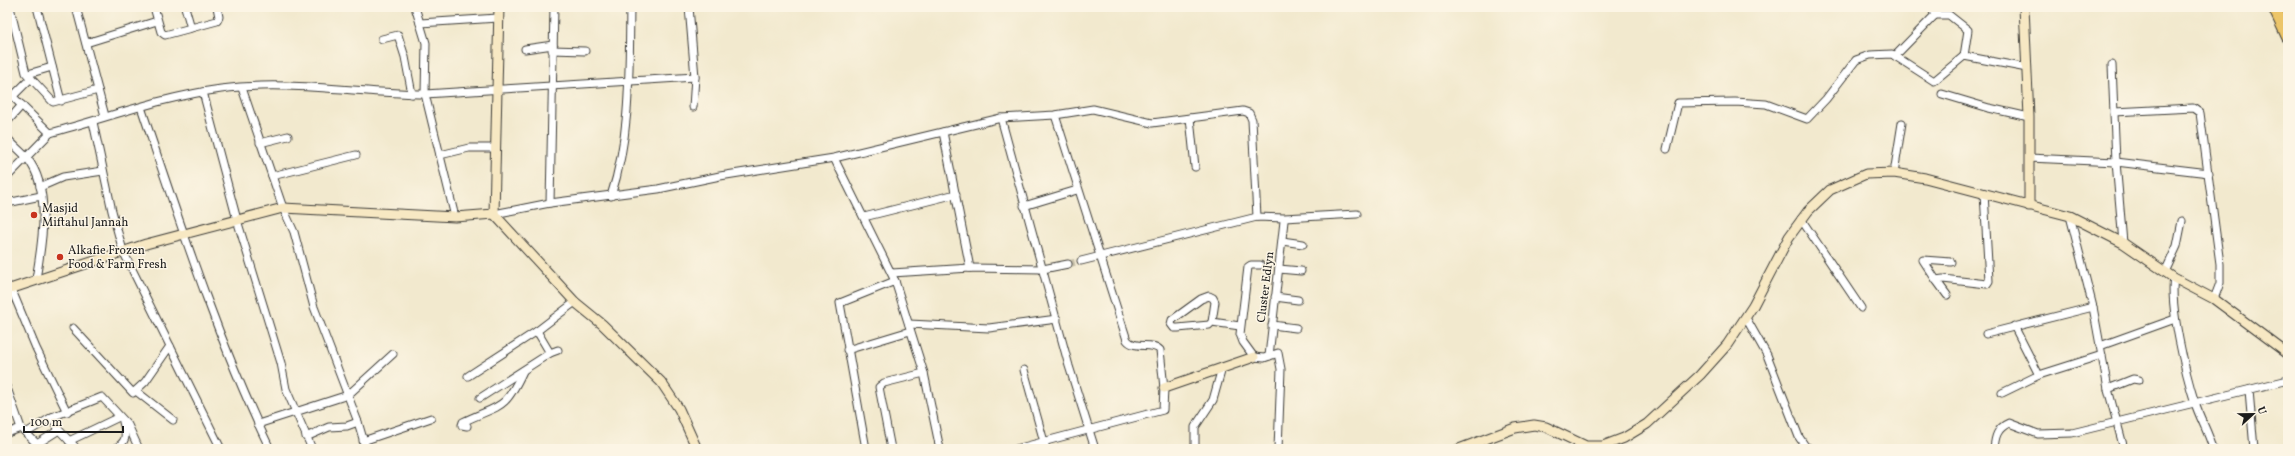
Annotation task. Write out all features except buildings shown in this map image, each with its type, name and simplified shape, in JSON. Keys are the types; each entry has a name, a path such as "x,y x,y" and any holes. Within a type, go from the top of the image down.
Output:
{"highway":[{"path":"2274,7 2288,37"}],"main road":[{"path":"499,7 494,214 575,302 602,324 661,382 679,409 696,449"},
{"path":"2024,7 2029,117 2029,206"},
{"path":"1459,449 1515,428 1541,425 1586,446 1595,447 1611,444 1647,424 1713,360 1746,318 1789,237 1801,219 1830,190 1866,174 1894,173 1925,178 2070,216 2123,243 2174,278 2214,299 2288,354"},
{"path":"10,287 123,251 283,208 455,217 494,214"},
{"path":"1164,388 1254,357"}],"street":[{"path":"8,7 29,76 54,102 98,90"},
{"path":"37,7 61,101"},
{"path":"76,7 105,116"},
{"path":"154,7 162,34 217,21 219,16 217,7"},
{"path":"185,7 191,28"},
{"path":"415,7 426,43 424,94 455,217"},
{"path":"550,203 554,87 554,7"},
{"path":"611,196 622,151 629,82 630,7"},
{"path":"689,7 695,77 693,107"},
{"path":"1931,7 1936,15"},
{"path":"1667,149 1678,103 1735,102 1766,104 1807,119 1826,99 1856,60 1877,53 1885,53 1895,56 1934,81 1964,56 1968,30 1949,15 1936,15 1895,56"},
{"path":"420,23 498,18"},
{"path":"86,43 157,21"},
{"path":"382,39 398,35 405,57 412,94"},
{"path":"525,49 553,48 585,51"},
{"path":"1964,56 2027,68"},
{"path":"2112,65 2116,162 2123,243"},
{"path":"50,133 10,94 29,76 52,67"},
{"path":"7,177 50,133 93,122 105,116 167,99 203,92 242,88 323,88 389,94 462,93 498,89 554,87 695,77"},
{"path":"242,88 283,208 294,232 314,307 348,394 366,449"},
{"path":"203,92 237,220 281,363 286,389 294,411 312,449"},
{"path":"1942,94 1988,108 2029,117"},
{"path":"7,122 22,105"},
{"path":"141,107 184,234 245,396 270,449"},
{"path":"2114,112 2193,108 2198,110 2202,118 2221,277 2214,299"},
{"path":"494,214 550,203 611,196 834,158 1001,118 1055,115 1093,109 1152,123 1243,111 1251,116 1257,217"},
{"path":"1016,449 1162,411 1164,388 1160,350 1157,346 1133,345 1126,340 1077,190 1055,115"},
{"path":"1001,118 1024,206 1088,430 1095,449"},
{"path":"1190,118 1195,167"},
{"path":"93,122 103,171 123,251 218,448"},
{"path":"1894,173 1902,124"},
{"path":"943,132 970,268"},
{"path":"260,143 288,136"},
{"path":"7,138 27,158 40,187 42,236 35,280"},
{"path":"440,155 469,148 495,148"},
{"path":"272,176 356,155"},
{"path":"834,158 895,281 924,373 940,449"},
{"path":"2029,158 2116,162 2209,173"},
{"path":"40,187 64,177 103,171"},
{"path":"1024,206 1077,190"},
{"path":"1936,280 1943,279 1987,284 1989,281 1984,193"},
{"path":"864,217 956,194"},
{"path":"7,203 40,196"},
{"path":"1081,261 1182,237 1257,217 1284,218 1357,214"},
{"path":"2070,216 2093,307 2108,389 2124,449"},
{"path":"1801,219 1861,308"},
{"name":"Cluster Edlyn","path":"1269,356 1284,221"},
{"path":"2165,272 2177,246 2182,221"},
{"path":"1282,241 1303,244"},
{"path":"1947,295 1923,260 1951,262"},
{"path":"892,273 970,268 1043,269 1068,264"},
{"path":"1260,265 1251,265 1248,267 1240,326 1241,339 1254,357 1258,358 1278,353 1281,369 1278,449"},
{"path":"1278,269 1301,271"},
{"path":"2174,278 2175,319 2195,403 2213,449"},
{"path":"866,449 847,350 840,303 895,281"},
{"path":"10,287 36,348 67,412"},
{"path":"1212,322 1215,302 1213,298 1209,296 1197,302 1172,320 1171,324 1174,328 1210,325 1212,322 1240,326"},
{"path":"1275,297 1298,300"},
{"path":"468,376 537,331 575,302"},
{"path":"1986,334 2093,307"},
{"path":"1746,318 1767,355 1799,437 1805,446 1811,449"},
{"path":"847,350 910,327 989,328 1057,319"},
{"path":"2100,346 2175,319"},
{"path":"1272,325 1296,328"},
{"path":"2014,326 2039,375"},
{"path":"73,328 133,393 136,391 173,420"},
{"path":"537,331 550,354"},
{"path":"136,391 145,382 170,346"},
{"path":"480,398 558,350"},
{"path":"258,424 348,394 393,354"},
{"path":"2002,393 2039,375 2102,355"},
{"path":"1195,449 1196,427 1213,400 1222,368"},
{"path":"1024,370 1046,449"},
{"path":"467,426 462,425 463,422 499,407 505,402 511,395 523,371"},
{"path":"891,449 879,387 884,383 924,373"},
{"path":"2108,389 2133,379 2139,380"},
{"path":"1994,449 1996,434 2002,426 2009,423 2038,434 2051,435 2072,433 2288,380"},
{"path":"7,388 9,401 23,431 40,447 59,430"},
{"path":"2249,390 2254,449"},
{"path":"7,433 23,431 102,397 128,425 139,449"},
{"path":"52,418 59,430 77,449"},
{"path":"69,441 120,418"},
{"path":"113,449 124,444 126,439 120,418"},
{"path":"363,441 431,418"},
{"path":"306,437 330,427 347,426 358,422"}],"tunnel":[{"path":"1068,264 1081,261"}],"place":[{"name":"Masjid Miftahul Jannah","path":"34,215"},
{"name":"Alkafie Frozen Food & Farm Fresh","path":"60,257"}]}
